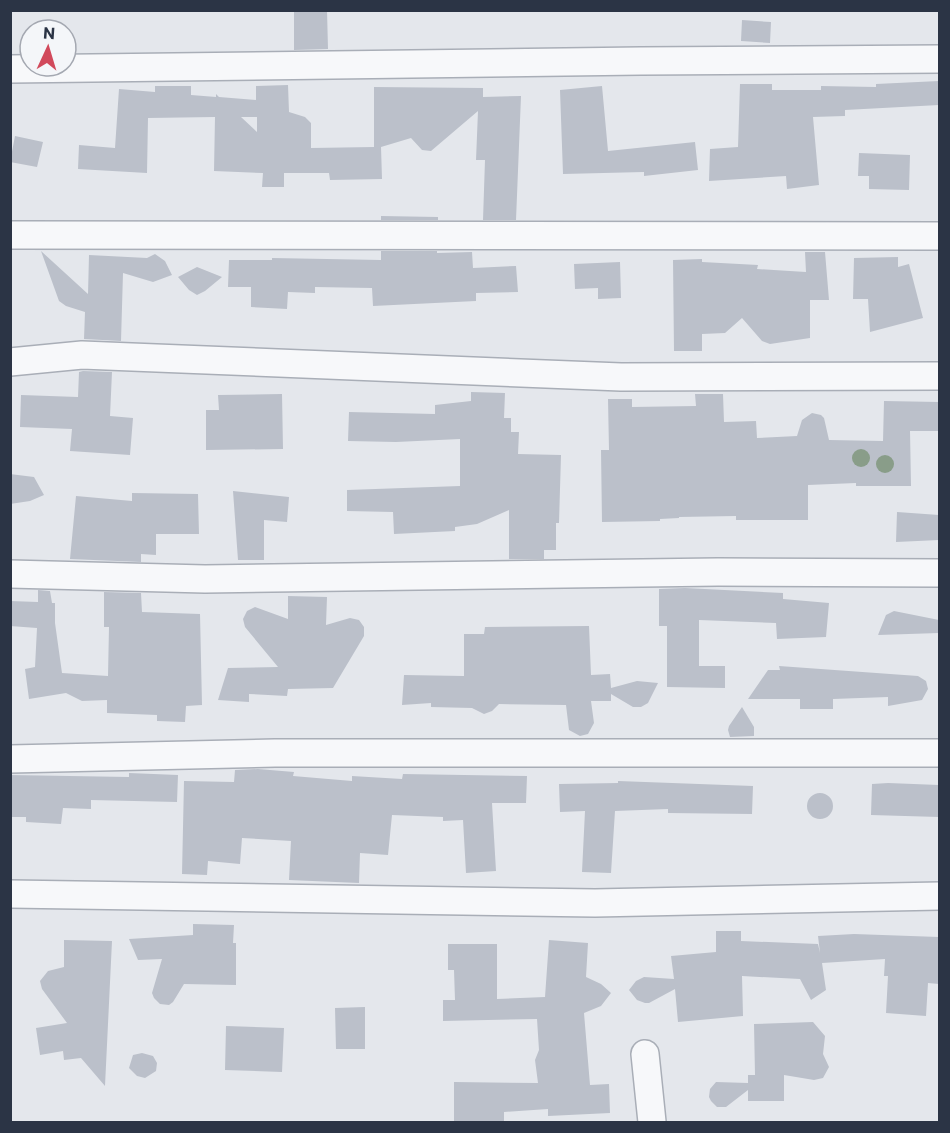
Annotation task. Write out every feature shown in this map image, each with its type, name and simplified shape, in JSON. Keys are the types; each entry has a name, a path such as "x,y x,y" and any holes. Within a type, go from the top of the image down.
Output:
{"street":[{"path":"10,69 939,59"},
{"path":"10,235 939,236"},
{"path":"10,362 82,355 621,377 939,376"},
{"path":"10,574 205,579 718,572 939,573"},
{"path":"10,759 275,753 939,753"},
{"path":"10,894 595,903 939,896"},
{"path":"645,1054 652,1122"}],"building":[{"path":"294,10 327,10 328,49 294,50"},
{"path":"742,20 771,22 770,43 741,41"},
{"path":"939,81 939,105 845,110 845,116 813,117 819,185 787,189 786,176 709,181 710,149 738,147 740,84 772,84 772,90 821,90 821,86 876,87 876,84"},
{"path":"288,85 289,112 305,117 311,123 311,148 374,147 374,87 483,88 483,97 521,96 516,220 483,220 485,160 476,160 478,111 431,151 422,150 411,138 381,147 382,179 330,180 329,173 284,173 284,187 262,187 263,173 214,171 215,117 148,118 147,173 78,169 79,145 115,148 119,89 155,92 155,86 191,86 191,95 216,97 216,94 219,97 256,100 256,86","holes":["241,117 257,117 257,132"]},
{"path":"602,86 608,151 695,142 698,170 644,176 644,172 563,174 560,90"},
{"path":"15,136 43,142 37,167 10,162"},
{"path":"859,153 910,155 909,190 869,189 869,176 858,176"},
{"path":"381,216 438,217 438,220 381,220"},
{"path":"41,251 88,294 89,255 147,258 155,254 165,261 172,275 153,282 123,273 121,341 84,339 85,312 66,306 59,301"},
{"path":"381,251 472,252 473,268 516,266 518,292 476,293 476,301 373,306 372,288 315,287 315,293 288,292 287,309 251,307 251,287 228,287 229,260 272,260 272,258 381,260"},
{"path":"805,252 825,252 829,300 810,300 810,338 770,344 762,341 742,318 725,333 702,334 702,351 674,351 673,260 702,259 702,262 758,265 757,269 806,272"},
{"path":"898,257 898,267 909,264 923,318 870,332 868,299 853,299 854,258"},
{"path":"620,262 621,298 598,299 598,288 575,289 574,264"},
{"path":"197,267 222,277 197,295 189,290 178,277"},
{"path":"79,372 112,372 110,416 133,418 130,455 70,451 72,429 20,427 21,395 78,397"},
{"path":"471,392 505,393 504,418 511,418 511,432 519,432 518,454 561,455 556,550 544,550 544,559 509,559 509,510 477,524 455,527 455,531 394,534 393,512 347,511 347,490 460,486 460,439 396,442 348,441 349,412 435,414 435,405 471,401"},
{"path":"282,394 283,449 206,450 206,410 219,410 218,395"},
{"path":"695,394 723,394 724,422 756,421 757,438 797,436 802,420 812,413 824,418 829,440 883,441 884,401 939,402 939,431 910,431 911,486 856,486 856,483 808,485 808,520 736,520 736,516 602,522 601,450 609,450 608,399 632,399 632,407 696,406"},
{"path":"10,474 34,477 44,495 30,501 10,504"},
{"path":"233,491 289,497 287,522 264,520 264,560 238,560"},
{"path":"132,493 198,494 199,534 156,534 156,555 141,554 141,562 70,559 76,496 132,501"},
{"path":"897,512 939,515 939,540 896,542"},
{"path":"685,588 783,593 783,599 829,603 826,637 777,639 776,623 699,620 699,666 725,666 725,688 667,687 667,626 659,626 659,589"},
{"path":"38,590 50,591 52,603 55,603 55,623 62,673 108,676 109,627 104,627 104,592 141,593 142,612 200,614 202,705 186,706 185,722 157,721 157,715 107,713 107,700 82,701 66,693 29,699 25,669 35,667 37,628 10,626 10,601 38,602"},
{"path":"288,596 327,597 326,625 350,618 359,620 364,627 364,636 333,688 288,689 287,696 249,694 249,702 218,700 228,668 278,667 245,627 243,619 247,611 255,607 288,619"},
{"path":"894,611 939,620 939,633 878,635 886,615"},
{"path":"589,626 591,675 610,674 611,688 637,681 658,683 648,703 641,707 633,707 611,694 611,701 591,701 594,723 588,734 580,736 569,730 566,705 499,704 492,711 484,714 472,708 431,707 431,703 402,705 404,675 464,676 464,634 484,634 485,627"},
{"path":"779,666 918,676 926,681 928,689 922,700 888,706 888,697 833,699 833,709 800,709 800,699 748,699 768,670 780,670"},
{"path":"742,707 754,727 754,736 730,737 729,726"},
{"path":"235,770 294,772 293,776 352,781 352,776 402,779 403,774 527,776 526,803 492,803 496,871 466,873 463,820 443,821 443,817 392,815 388,855 360,853 359,883 289,880 291,841 242,838 240,864 208,861 207,875 182,874 184,781 234,782"},
{"path":"129,773 178,775 177,802 91,800 91,809 63,808 61,824 26,822 26,817 10,817 10,775 129,777"},
{"path":"618,781 753,786 752,814 668,813 668,809 615,811 611,873 582,872 585,811 560,812 559,784 618,783"},
{"path":"872,784 939,785 939,817 871,815"},
{"path":"820,793 829,797 833,806 829,815 820,819 811,815 807,806 811,797"},
{"path":"193,924 234,925 236,985 184,984 173,1002 169,1005 160,1004 152,993 162,959 138,960 129,939 193,935"},
{"path":"716,931 741,931 741,941 818,944 820,953 818,936 854,934 939,937 939,984 928,983 926,1016 886,1013 888,976 884,976 885,959 822,963 826,990 811,1000 800,979 742,976 743,1016 678,1022 675,989 649,1003 637,1000 629,990 636,981 644,977 674,979 671,956 716,952"},
{"path":"64,940 112,941 105,1086 81,1058 64,1060 63,1051 40,1055 36,1028 67,1023 42,989 40,981 48,971 64,967"},
{"path":"549,940 588,943 586,977 601,984 611,993 601,1006 584,1013 590,1085 609,1084 610,1113 548,1116 548,1109 504,1112 504,1122 454,1122 454,1082 538,1083 535,1060 539,1050 537,1019 443,1021 443,1000 455,1000 454,970 448,970 448,944 497,944 497,999 545,997"},
{"path":"365,1007 365,1049 336,1049 335,1008"},
{"path":"813,1022 825,1036 823,1054 829,1067 823,1078 814,1080 784,1075 784,1101 748,1101 748,1090 726,1107 717,1107 711,1101 710,1089 716,1082 748,1083 748,1075 755,1075 754,1024"},
{"path":"226,1026 284,1028 282,1072 225,1070"},
{"path":"142,1053 153,1056 157,1063 156,1071 145,1078 137,1076 129,1068 133,1055"}]}
